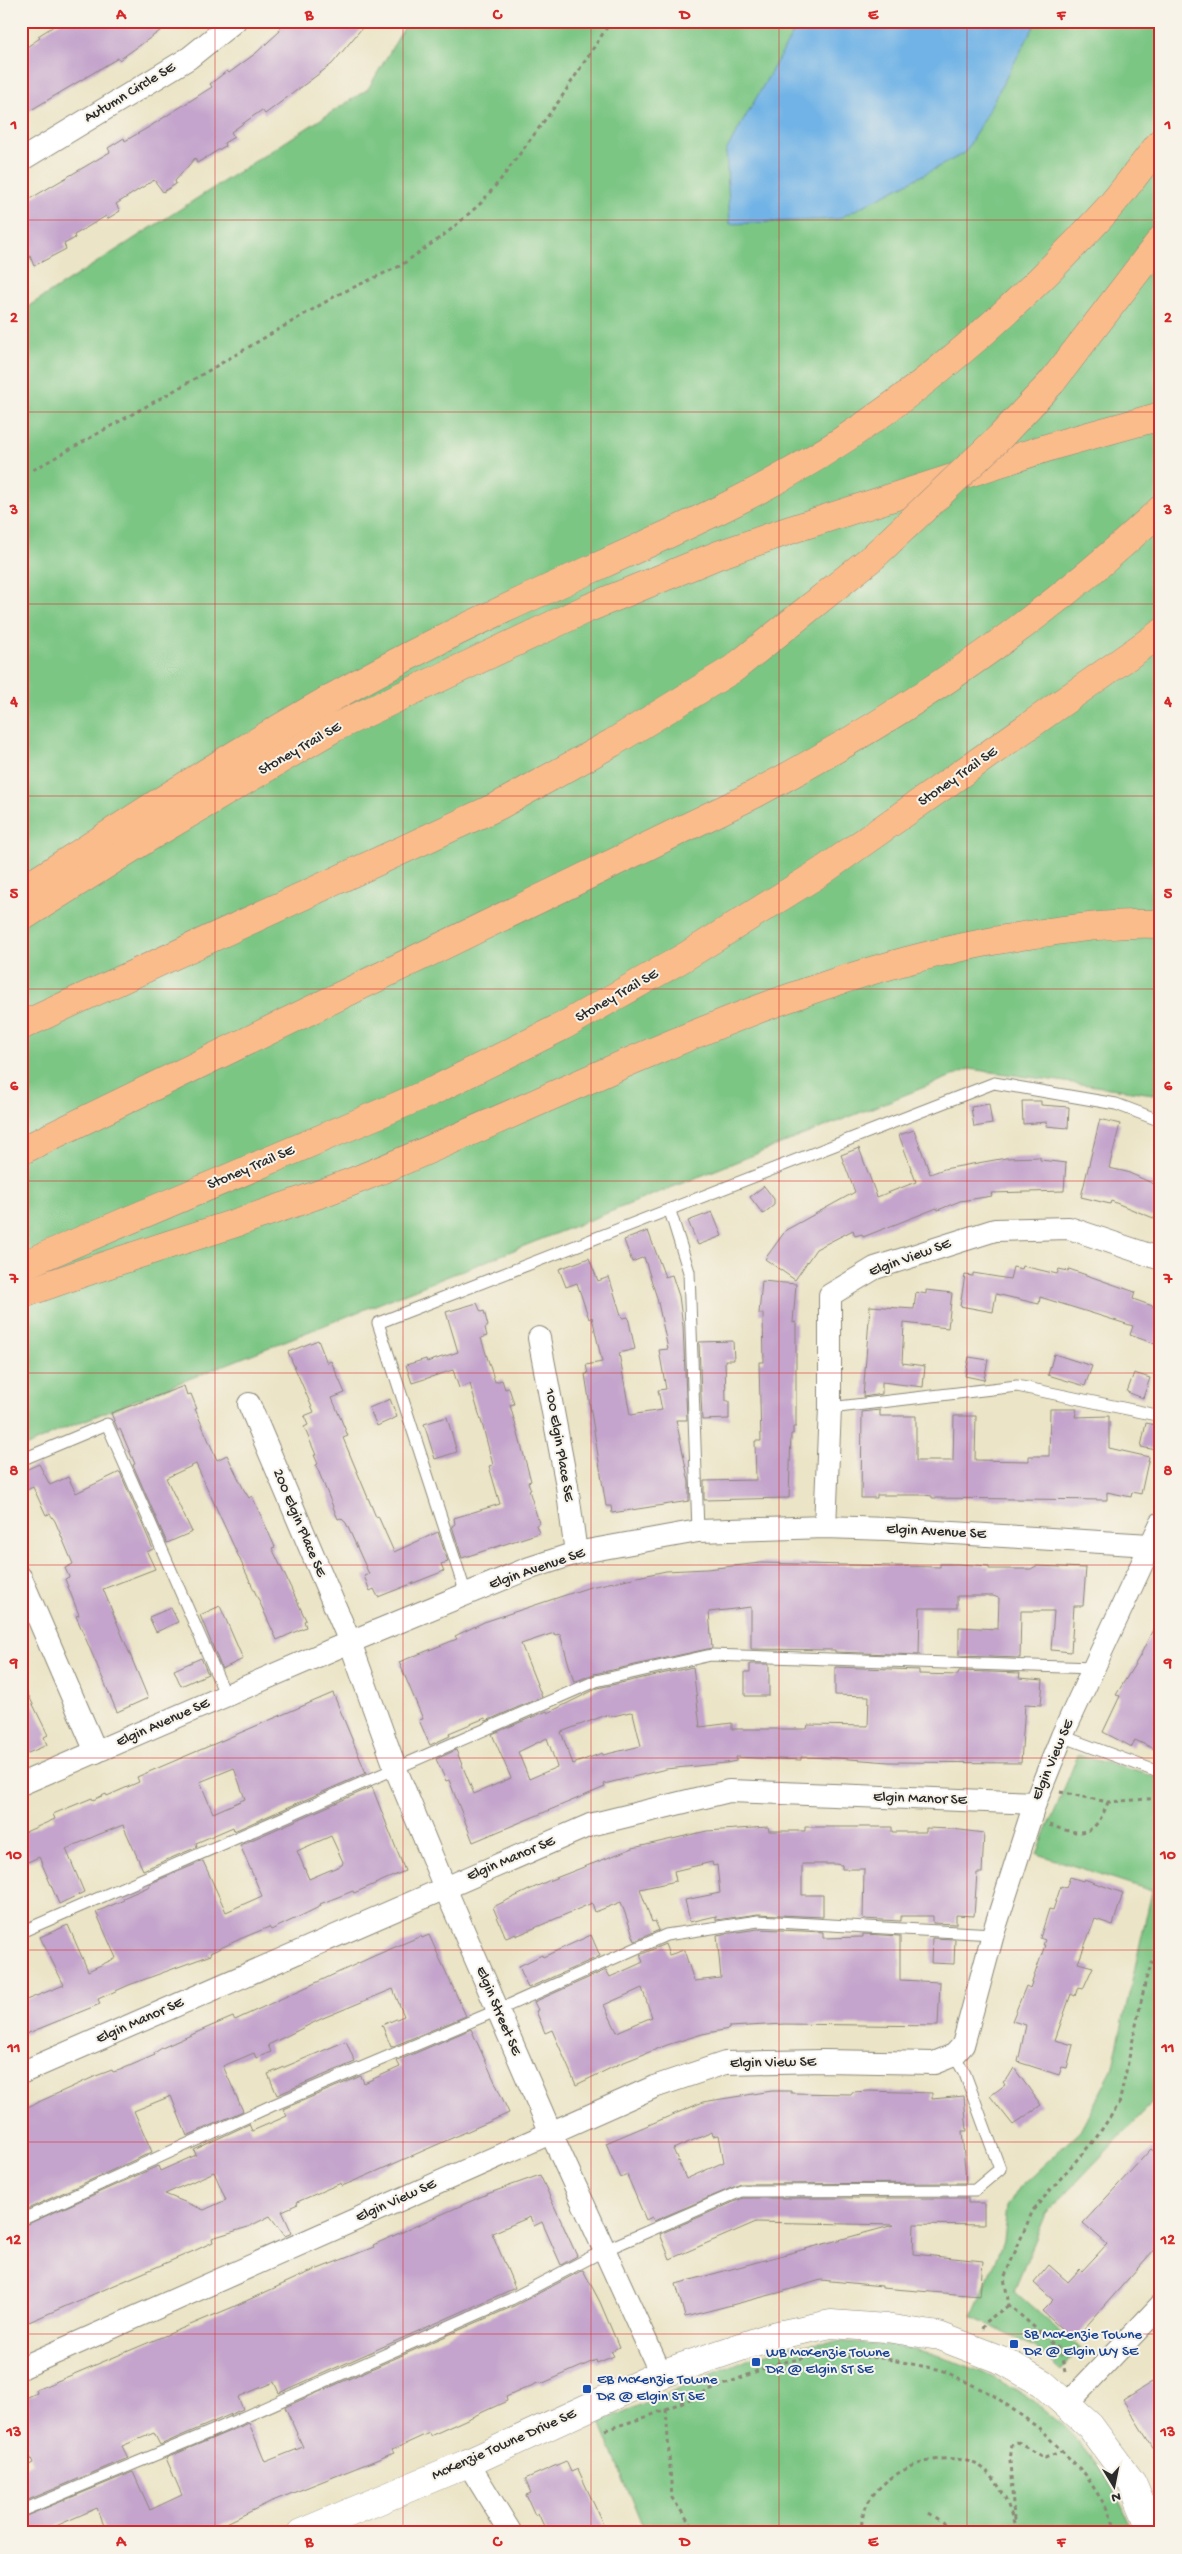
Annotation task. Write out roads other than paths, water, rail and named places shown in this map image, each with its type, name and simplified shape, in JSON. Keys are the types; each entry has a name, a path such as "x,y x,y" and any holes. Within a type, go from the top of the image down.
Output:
{"highway":[{"path":"21,892 186,784 277,730 428,645 738,501 798,467 865,424 925,380 1038,282 1107,210 1161,142"},
{"path":"21,1026 500,805 612,743 733,669 873,557 986,450 1052,382 1161,240"},
{"name":"Stoney Trail SE","path":"21,918 151,836 334,728 586,609 690,566 793,529 1059,444 1161,416"},
{"path":"21,1151 755,794 821,759 986,654 1086,577 1161,509"},
{"name":"Stoney Trail SE","path":"21,1266 433,1090 563,1026 683,958 821,872 1161,633"},
{"path":"21,1295 234,1224 358,1179 700,1031 860,972 986,941 1070,928 1161,924"}],"street":[{"name":"Autumn Circle SE","path":"21,160 189,58 235,21"},
{"name":"Elgin View SE","path":"825,1528 830,1408 830,1295 875,1268 995,1230 1069,1228 1159,1254"},
{"name":"100 Elgin Place SE","path":"539,1338 567,1486 576,1553"},
{"name":"200 Elgin Place SE","path":"249,1404 350,1642"},
{"name":"Elgin View SE","path":"21,2368 654,2087 725,2063 824,2061 934,2063 954,2054 964,2045 993,1934 1035,1803 1062,1736 1161,1523"},
{"name":"Elgin Avenue SE","path":"21,1784 350,1642 466,1594 576,1553 698,1531 825,1528 886,1529 1150,1546"},
{"path":"21,1578 96,1752"},
{"name":"Elgin Street SE","path":"350,1642 395,1767 445,1888 551,2132 661,2374"},
{"name":"Elgin Manor SE","path":"21,2073 590,1825 729,1791 1035,1803"},
{"path":"1069,2391 1161,2304"},
{"name":"McKenzie Towne Drive SE","path":"301,2533 468,2463 661,2374 773,2336 831,2324 886,2328 939,2336 975,2348 1004,2361 1042,2383 1069,2391 1090,2426 1132,2483 1152,2533"},
{"path":"468,2463 510,2533"}],"lane":[{"path":"466,1594 378,1323 670,1211 994,1083 1116,1104 1161,1121"},
{"path":"670,1211 689,1272 698,1531"},
{"path":"830,1408 1017,1386 1161,1416"},
{"path":"21,1460 107,1424 226,1696"},
{"path":"21,1932 395,1767 596,1681 711,1655 1094,1668"},
{"path":"1062,1736 1161,1773"},
{"path":"21,2220 271,2106 498,2010 666,1935 758,1921 993,1934"},
{"path":"21,2511 226,2425 502,2303 605,2250 741,2191 975,2190 1000,2169 965,2074 954,2054"}],"water":[{"path":"800,21 1037,21 965,153 838,219 730,224 726,151"}],"place":[{"name":"SB McKenzie Towne DR @ Elgin WY SE","path":"1014,2344"},
{"name":"WB McKenzie Towne DR @ Elgin ST SE","path":"756,2362"},
{"name":"EB McKenzie Towne DR @ Elgin ST SE","path":"587,2389"}]}
